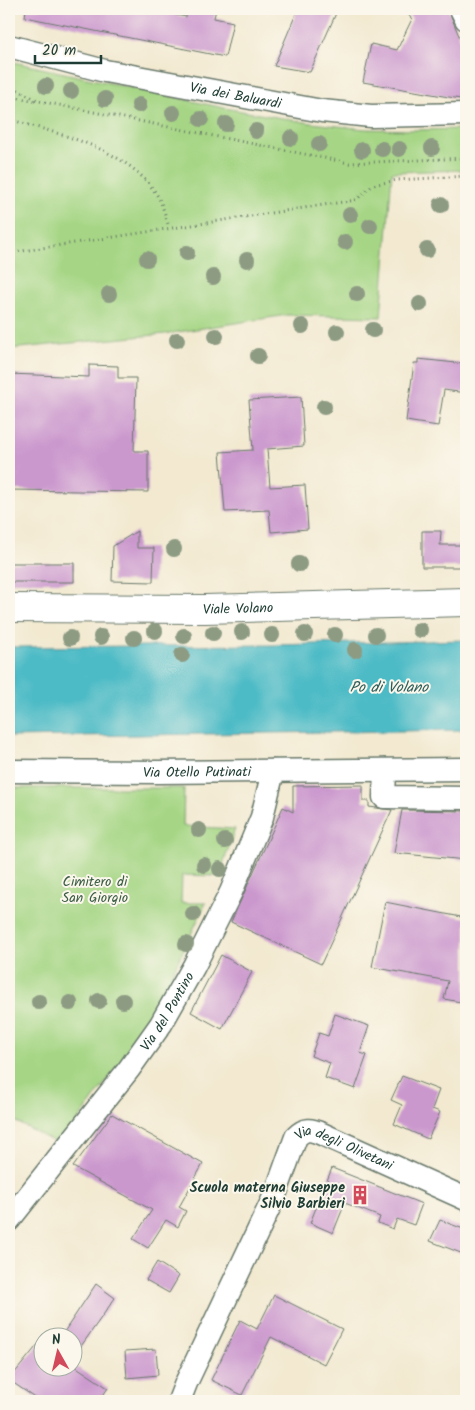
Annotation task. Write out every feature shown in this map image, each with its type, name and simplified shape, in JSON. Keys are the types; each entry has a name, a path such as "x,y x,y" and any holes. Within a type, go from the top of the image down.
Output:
{"main road":[{"name":"Viale Volano","path":"9,608 206,609 466,602"}],"street":[{"path":"461,9 466,19"},
{"name":"Via dei Baluardi","path":"9,46 105,71 322,111 379,116 466,114"},
{"name":"Via Otello Putinati","path":"9,771 466,769"},
{"path":"385,770 384,797 466,798"},
{"name":"Via del Pontino","path":"9,1220 129,1069 161,1024 194,966 231,892 262,817 273,771"},
{"name":"Via degli Olivetani","path":"179,1401 275,1195 296,1137 302,1131 314,1130 466,1199"}],"path":[{"path":"9,85 39,101"},
{"path":"9,96 349,163 466,158"},
{"path":"9,119 91,146 115,157 137,173 155,192 162,205 169,228"},
{"path":"9,252 356,200 373,184 397,180 466,176"}],"green space":[{"path":"9,61 224,108 311,123 365,129 466,129 466,170 392,172 381,317 287,315 165,334 9,349"},
{"name":"Cimitero di San Giorgio","path":"9,788 184,788 183,826 235,829 219,876 182,875 181,903 206,903 166,986 160,1008 60,1145 9,1118"}],"water":[{"name":"Po di Volano","path":"466,640 466,730 9,737 9,647 274,645"}],"building":[{"path":"26,9 146,9 186,17 188,9 216,9 214,18 233,22 225,57 25,17"},
{"path":"298,9 337,11 310,72 274,66"},
{"path":"403,9 448,9 466,53 466,100 363,82 371,44 397,50 412,19"},
{"path":"418,359 466,364 466,393 444,390 438,426 406,421 414,363 418,363"},
{"path":"89,365 118,366 118,378 136,378 134,451 148,451 148,492 9,490 9,374 89,377"},
{"path":"301,397 304,446 267,449 270,487 305,485 308,529 271,532 269,510 225,512 220,452 253,450 249,400"},
{"path":"137,531 137,548 154,548 153,582 112,581 113,546"},
{"path":"422,531 441,531 440,545 466,545 466,567 422,567"},
{"path":"9,563 74,563 74,582 9,582"},
{"path":"363,785 363,801 369,801 369,807 392,810 321,964 231,922 283,807 293,812 293,786"},
{"path":"402,810 466,811 466,860 394,853"},
{"path":"385,902 466,918 466,1003 444,999 448,981 372,967"},
{"path":"221,955 252,972 222,1029 191,1012"},
{"path":"335,1014 369,1026 360,1053 367,1055 355,1089 325,1078 330,1063 311,1056 319,1033 328,1036"},
{"path":"402,1076 439,1090 432,1109 440,1112 428,1139 394,1124 402,1105 391,1100"},
{"path":"112,1114 203,1164 179,1207 186,1211 178,1227 166,1220 148,1248 133,1239 152,1210 73,1167"},
{"name":"Scuola materna Giuseppe Silvio Barbieri","path":"332,1168 422,1204 414,1225 397,1219 393,1229 378,1223 380,1217 345,1203 333,1233 310,1223"},
{"path":"440,1220 466,1230 466,1255 430,1241"},
{"path":"157,1262 179,1276 169,1293 146,1280"},
{"path":"96,1284 115,1298 82,1345 82,1328 67,1328"},
{"path":"274,1295 342,1329 324,1364 271,1337 242,1395 211,1380 240,1320 257,1329"},
{"path":"156,1349 158,1375 127,1378 125,1351"},
{"path":"32,1352 32,1378 82,1378 82,1371 108,1388 99,1401 40,1401 9,1380"}],"place":[{"name":"Scuola materna Giuseppe Silvio Barbieri","path":"360,1195"}]}
